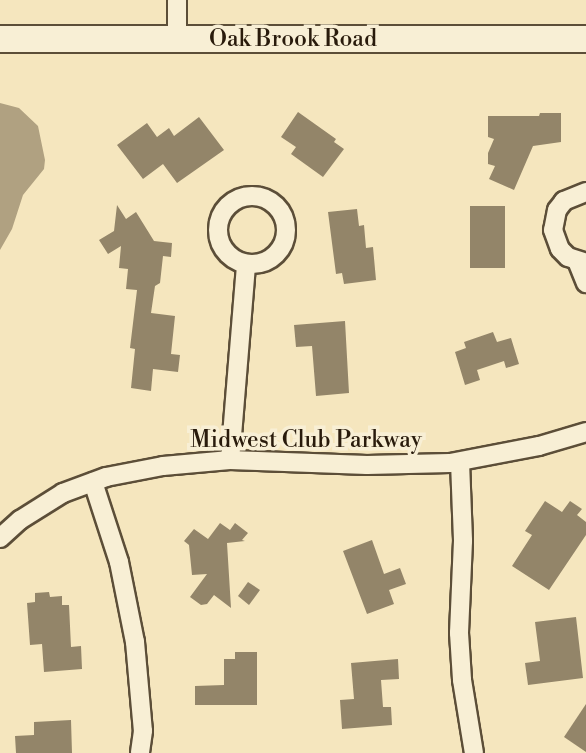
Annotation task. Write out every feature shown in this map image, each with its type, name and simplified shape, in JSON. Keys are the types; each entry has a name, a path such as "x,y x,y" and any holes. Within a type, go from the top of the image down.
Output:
{"main road":[{"name":"Oak Brook Road","path":"0,39 586,38"}],"street":[{"path":"177,0 178,39"},
{"path":"586,192 564,201 554,220 555,240 560,249 582,262 586,284"},
{"path":"230,460 246,264"},
{"name":"Midwest Club Parkway","path":"0,538 31,512 63,493 93,482 163,466 230,460 367,465 460,461 586,432"},
{"path":"460,461 463,541 459,633 462,680 474,753"},
{"path":"93,482 119,562 135,642 143,731 140,753"}],"shaded area":[{"path":"0,103 19,108 38,126 45,160 44,169 23,195 12,229 0,250"}],"building":[{"path":"298,112 336,139 334,142 344,149 323,177 291,154 296,147 281,137"},
{"path":"540,113 561,113 561,142 533,146 514,190 489,179 495,166 488,164 488,153 494,139 488,137 488,116 539,116"},
{"path":"199,117 224,150 177,183 163,164 143,179 117,145 147,123 157,137 169,128 174,136"},
{"path":"117,205 126,219 136,212 154,241 172,243 171,257 163,256 160,283 155,286 151,313 175,316 171,354 180,355 178,372 153,369 151,391 131,388 135,349 130,348 137,290 126,289 128,269 119,268 121,246 108,254 99,240 114,231"},
{"path":"470,206 505,206 505,268 470,268"},
{"path":"357,209 359,226 364,225 366,248 373,247 376,280 344,284 342,273 336,274 328,212"},
{"path":"345,321 349,393 316,396 312,346 296,347 294,325"},
{"path":"493,332 497,342 511,338 519,364 506,368 504,361 477,370 480,380 465,385 455,352 466,348 464,342"},
{"path":"545,501 562,512 570,501 582,509 577,515 586,522 586,535 549,590 512,566 532,535 525,531"},
{"path":"220,523 230,530 235,523 248,533 242,540 245,541 227,543 231,608 214,595 207,604 201,605 190,597 207,574 192,575 189,545 184,541 194,529 208,539"},
{"path":"372,540 384,574 400,568 406,584 389,590 394,604 367,614 343,551"},
{"path":"248,582 260,590 249,605 238,596"},
{"path":"49,592 50,597 62,596 62,605 69,605 71,647 81,646 82,669 44,672 42,644 30,645 27,603 35,602 35,593"},
{"path":"576,617 583,678 528,685 525,663 540,661 535,622"},
{"path":"235,652 257,652 257,705 195,705 195,686 224,685 224,659 235,659"},
{"path":"398,659 399,679 381,680 383,707 391,707 392,725 342,729 340,700 354,699 351,663"},
{"path":"586,704 586,752 564,737"},
{"path":"71,720 72,753 16,753 15,736 34,735 34,722"}]}
